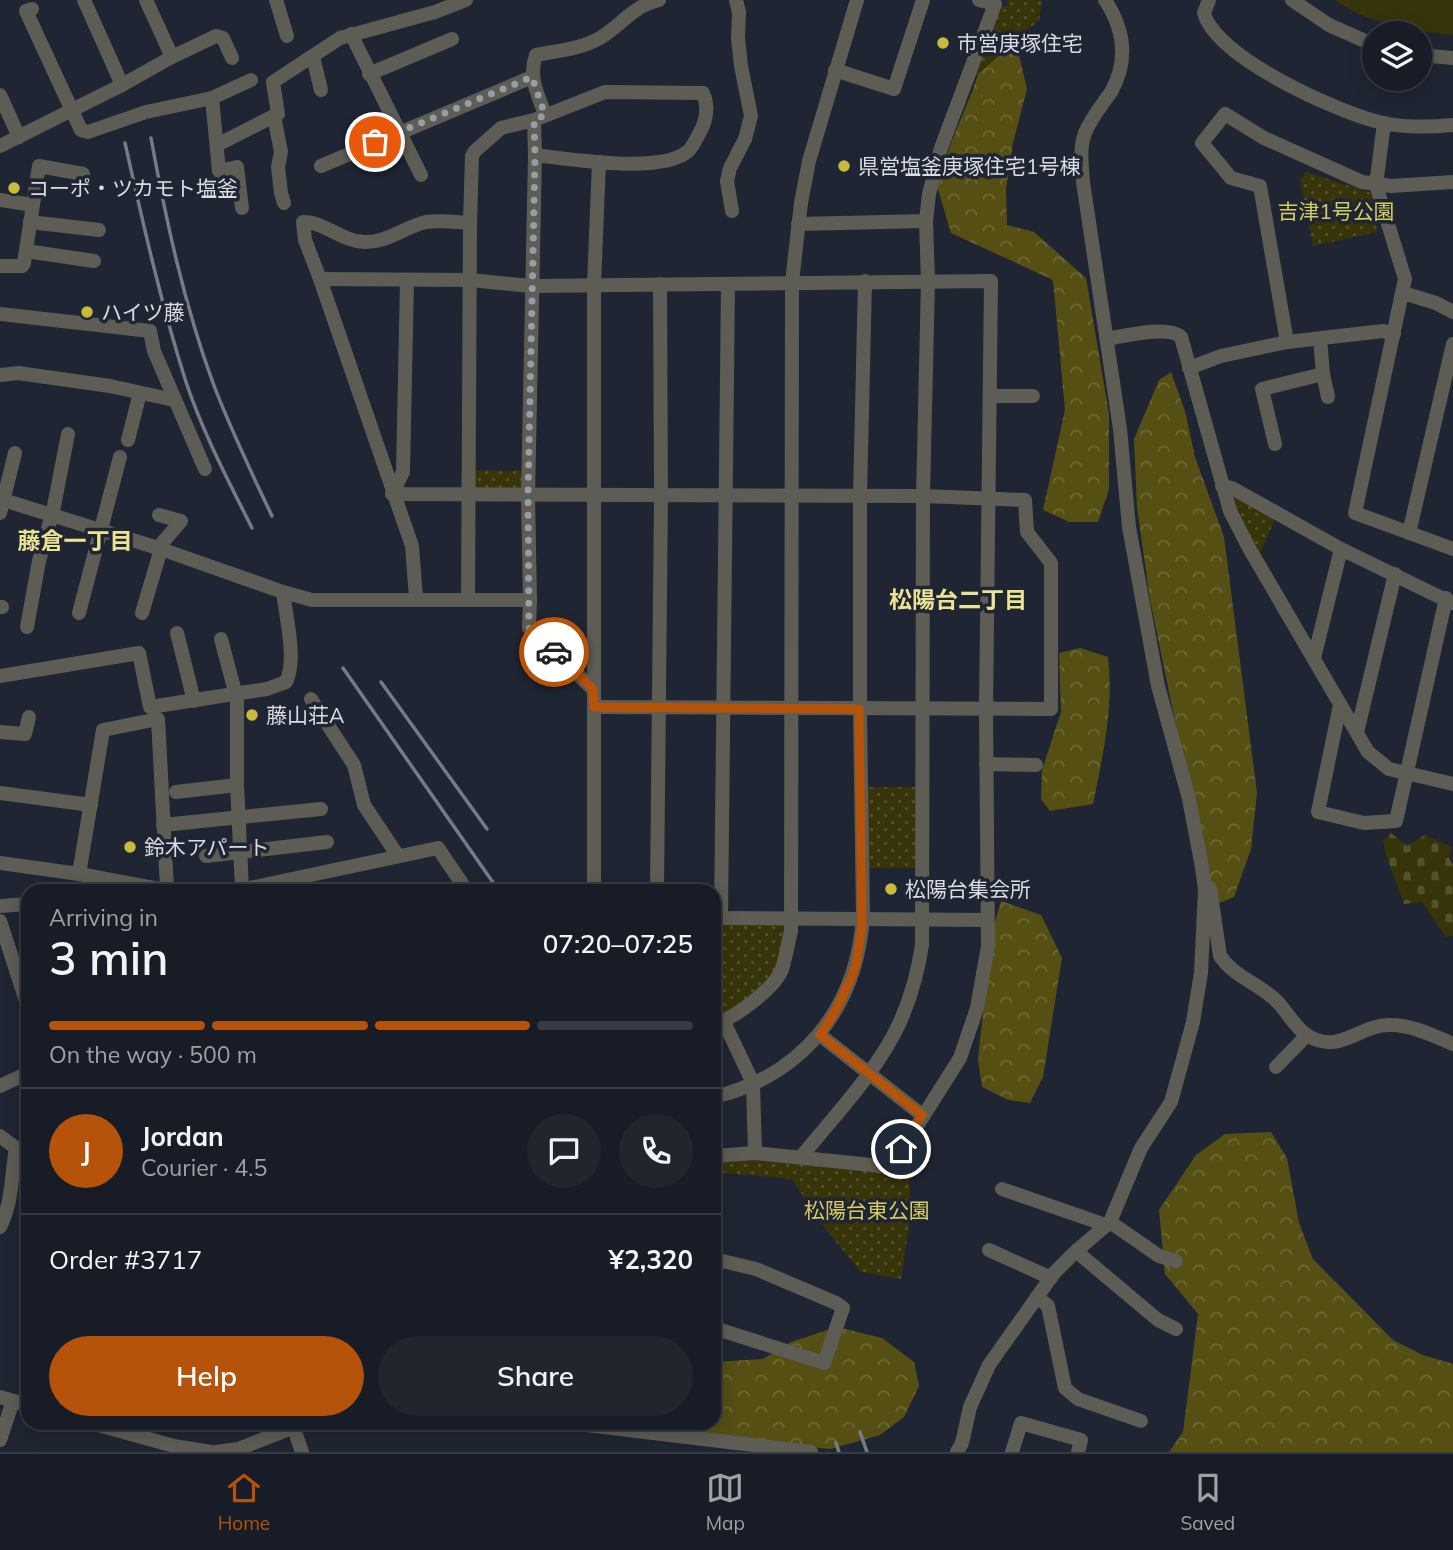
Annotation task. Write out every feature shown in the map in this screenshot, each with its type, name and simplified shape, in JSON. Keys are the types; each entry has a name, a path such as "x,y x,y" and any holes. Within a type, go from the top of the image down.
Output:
{"street":[{"path":"84,0 122,85"},
{"path":"146,0 172,57"},
{"path":"276,0 287,36"},
{"path":"217,145 278,114 273,82 313,57 329,43 351,34 435,12 466,0"},
{"path":"593,689 529,628 531,286 535,155 539,117 532,67 536,55 590,43 603,37 636,9 659,0"},
{"path":"732,211 727,181 730,167 745,139 751,116 741,66 736,0"},
{"path":"721,1022 758,997 781,971 791,919 792,282 798,224 809,161 857,0"},
{"path":"835,70 894,89 923,0"},
{"path":"801,1157 869,1073 899,1023 911,995 922,945 923,496 928,281 926,221 929,194 941,148 995,4 979,0"},
{"path":"957,1452 962,1443 970,1407 989,1365 1051,1278 1077,1250 1107,1225 1141,1148 1171,1102 1193,1022 1200,973 1205,890 1202,867 1189,799 1161,696 1129,527 1120,429 1083,182 1082,149 1086,131 1112,89 1123,53 1119,25 1105,0"},
{"path":"1209,0 1204,13 1209,27 1254,65 1336,108 1384,123 1435,127 1453,125"},
{"path":"1292,0 1329,24 1362,39"},
{"path":"32,9 26,11 81,130 88,132 146,111 168,109 212,98 251,80"},
{"path":"351,34 421,175"},
{"path":"0,146 216,36 223,38 232,58"},
{"path":"369,74 452,39"},
{"path":"1432,56 1453,58"},
{"path":"313,57 321,90"},
{"path":"321,166 532,77"},
{"path":"468,599 470,223 471,165 475,151 501,128 605,92 703,93 708,106 702,131 688,152 650,163 599,162 535,155"},
{"path":"0,95 19,137"},
{"path":"212,98 219,171 237,167 242,208"},
{"path":"1287,342 1260,186 1231,178 1202,143 1225,114 1306,159 1362,182 1376,185 1453,182"},
{"path":"274,116 281,152 278,167 284,203"},
{"path":"1384,123 1376,185 1405,278 1355,513 1453,549"},
{"path":"594,884 594,285 599,162"},
{"path":"0,266 22,266 39,166 83,174"},
{"path":"0,200 33,205"},
{"path":"798,224 926,221"},
{"path":"30,222 99,230"},
{"path":"416,598 411,546 305,240 303,222 316,222 333,234 363,242 377,242 425,222 470,223"},
{"path":"26,251 94,261"},
{"path":"320,279 470,281 531,286 991,281 986,710 988,946 984,975 969,1035 960,1058 891,1167 755,1153 721,1155"},
{"path":"392,495 403,471 407,280"},
{"path":"721,1094 770,1075 797,1057 820,1035 845,991 856,965 863,918 859,709 865,281"},
{"path":"657,884 660,284"},
{"path":"719,884 727,496 728,285"},
{"path":"1403,293 1436,303 1453,312"},
{"path":"0,314 150,331 154,351 205,470"},
{"path":"1107,339 1161,331 1178,334 1230,511 1368,752 1389,769 1453,784"},
{"path":"1189,368 1221,356 1287,342 1383,331 1394,334"},
{"path":"1320,339 1328,397"},
{"path":"1409,533 1453,344"},
{"path":"0,375 19,373 110,386 174,400"},
{"path":"1275,444 1262,389 1323,374"},
{"path":"128,440 140,393"},
{"path":"991,396 1033,396"},
{"path":"27,627 68,434"},
{"path":"15,453 1,504 159,549 283,592 312,600 530,600"},
{"path":"79,613 120,457"},
{"path":"1222,486 1233,488 1341,549 1450,601 1396,821 1364,823 1318,812 1340,705"},
{"path":"392,495 923,496 1025,500 1027,532 1051,563 1051,709 594,707"},
{"path":"142,613 159,549 181,521 159,515"},
{"path":"1314,658 1341,549"},
{"path":"1357,732 1395,574"},
{"path":"0,676 139,653 150,707 267,689 286,682 291,674 283,592"},
{"path":"177,632 194,701"},
{"path":"221,639 237,699 239,884"},
{"path":"311,699 354,765 364,805 398,856"},
{"path":"0,732 25,734 29,717"},
{"path":"79,874 103,730 158,719 168,884"},
{"path":"986,764 1036,765"},
{"path":"176,792 237,785"},
{"path":"0,793 91,805"},
{"path":"163,825 321,809"},
{"path":"206,856 327,842"},
{"path":"267,884 438,848 462,884"},
{"path":"0,863 135,884"},
{"path":"1202,867 1212,894 1220,956 1244,979 1272,996 1307,1035 1339,1043 1372,1027 1391,1024 1409,1027 1453,1044"},
{"path":"0,906 21,904"},
{"path":"721,918 987,920"},
{"path":"0,920 21,985"},
{"path":"721,1027 753,1083 755,1153"},
{"path":"820,1035 922,1115"},
{"path":"1276,1068 1307,1035"},
{"path":"0,1086 21,1076"},
{"path":"0,1136 16,1148 8,1212 0,1227"},
{"path":"1002,1189 1107,1225 1159,1256 1177,1261"},
{"path":"989,1250 1051,1278"},
{"path":"1077,1250 1158,1320 1176,1329"},
{"path":"721,1261 756,1269 843,1308 824,1363 721,1330"},
{"path":"1037,1297 1048,1306 1065,1388 1078,1399 1141,1421"},
{"path":"0,1440 6,1399"},
{"path":"1012,1452 1021,1423 1081,1440 1078,1452"},
{"path":"116,1430 174,1446 214,1452 238,1449 285,1430"},
{"path":"298,1430 302,1452"},
{"path":"628,1430 811,1452"}],"green space":[{"path":"1008,0 1042,0 1039,20 968,83 995,4 1007,6"},
{"path":"1335,0 1453,0 1453,35 1432,32 1432,21 1376,21"},
{"path":"999,13 1018,51 1027,89 1013,143 1006,189 1007,225 1034,232 1086,278 1109,414 1109,489 1098,522 1069,522 1043,510 1065,410 1053,280 951,233 937,186"},
{"name":"吉津1号公園","path":"1306,172 1371,193 1377,232 1313,246 1300,180"},
{"path":"1171,372 1185,411 1195,457 1224,537 1257,793 1251,849 1234,897 1209,907 1188,784 1150,600 1137,507 1134,439 1159,380"},
{"path":"468,470 529,471 528,496 468,496"},
{"path":"1229,494 1275,519 1259,556"},
{"path":"1080,648 1108,657 1109,713 1100,767 1093,804 1050,811 1041,799 1042,770 1061,712 1059,653"},
{"path":"865,787 916,787 916,868 866,868"},
{"path":"1391,833 1407,846 1425,835 1452,847 1449,858 1453,865 1453,935 1446,937 1422,902 1404,904 1383,841"},
{"path":"1001,901 1041,915 1062,958 1043,1077 1030,1103 1008,1100 982,1087 978,1059 992,932"},
{"path":"721,918 791,919 781,971 721,1018"},
{"path":"1271,1132 1287,1158 1299,1223 1313,1259 1393,1340 1423,1355 1453,1364 1453,1452 1169,1452 1183,1432 1198,1314 1165,1274 1159,1210 1196,1155 1225,1134"},
{"name":"松陽台東公園","path":"753,1158 909,1168 911,1214 901,1279 861,1272 819,1221 792,1179 721,1173 721,1160"},
{"path":"837,1327 882,1338 914,1362 919,1386 904,1417 880,1435 830,1449 660,1430 721,1430 721,1362 763,1359 791,1342"}],"railway":[{"path":"151,138 193,323 226,417 272,516"},
{"path":"125,143 160,293 186,382 208,438 252,528"},
{"path":"343,668 494,884"},
{"path":"381,682 487,829"},
{"path":"860,1432 867,1452"},
{"path":"836,1443 839,1452"}],"way so far":[{"path":"375,142 532,77 545,115 534,120 528,496 529,628 554,652"}],"place":[{"name":"市営庚塚住宅","path":"943,43"},
{"name":"県営塩釜庚塚住宅1号棟","path":"844,166"},
{"name":"コーポ・ツカモト塩釜","path":"14,188"},
{"name":"ハイツ藤","path":"87,312"},
{"name":"藤山荘A","path":"252,715"},
{"name":"鈴木アパート","path":"130,847"},
{"name":"松陽台集会所","path":"891,889"}],"district":[{"name":"藤倉一丁目","path":"75,540"},
{"name":"松陽台二丁目","path":"958,599"}],"route":[{"path":"554,652 593,689 594,707 859,709 863,918 860,944 851,978 836,1010 820,1035 922,1115 901,1149"}]}
